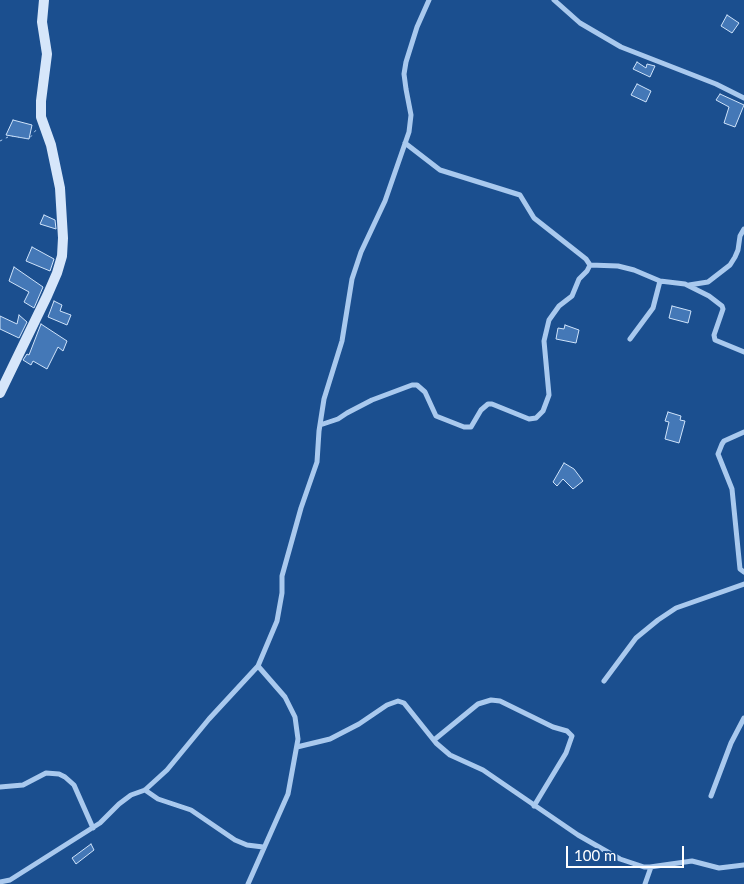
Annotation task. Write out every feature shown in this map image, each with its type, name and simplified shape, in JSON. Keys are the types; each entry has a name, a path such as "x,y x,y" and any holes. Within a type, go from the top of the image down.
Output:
{"street":[{"path":"0,393 47,296 62,256 63,238 60,188 41,109 46,54 42,22 44,0"},
{"path":"0,882 10,880 93,828 119,804 132,795 145,790 167,770 209,719 258,666 276,621 282,593 282,576 301,508 317,462 324,399 342,341 352,279 361,252 385,201 409,132 411,115 404,74 417,27 429,0"},
{"path":"554,0 580,23 621,47 716,84 744,98"},
{"path":"405,143 440,170 518,194 534,218 586,259 590,266"},
{"path":"590,266 618,266 634,270 660,281 688,285 708,282 730,265 735,258 740,236 744,230"},
{"path":"320,425 338,419 372,400 412,385 417,385 425,392 436,416 464,427 471,427 481,410 488,404 528,419 536,418 544,411 549,395 544,341 549,320 559,306 572,296 579,279 590,266"},
{"path":"630,339 653,308 660,281"},
{"path":"688,285 710,296 722,306 722,312 714,335 715,340 744,352"},
{"path":"744,432 724,441 718,454 732,489 740,569 744,572"},
{"path":"604,681 636,638 658,620 676,608 744,584"},
{"path":"248,884 288,794 298,739 295,717 285,697 258,666"},
{"path":"434,740 478,704 492,700 500,701 553,727 567,731 572,736 566,754 534,806"},
{"path":"297,747 330,739 359,724 387,705 398,701 404,703 409,708 434,740 450,754 482,770 578,835 620,859 644,867 692,861 719,868 744,865"},
{"path":"711,796 731,743 744,718"},
{"path":"0,787 23,785 46,773 59,774 74,785 93,828"},
{"path":"145,790 158,799 191,810 235,840 247,845 263,847"},
{"path":"645,884 651,867"}],"path":[{"path":"0,140 10,136 29,138 35,130 44,124"}],"building":[{"path":"727,15 739,23 732,33 721,26"},
{"path":"637,62 646,68 647,64 655,66 650,77 633,69"},
{"path":"637,84 651,91 646,102 631,95"},
{"path":"720,94 744,105 735,127 724,123 729,107 716,100"},
{"path":"13,120 32,125 29,139 6,135"},
{"path":"44,215 55,220 56,229 40,224"},
{"path":"32,247 54,259 50,271 26,261"},
{"path":"14,267 43,287 34,308 24,302 29,292 9,281"},
{"path":"54,301 62,305 60,311 71,315 67,325 48,317"},
{"path":"672,306 691,311 688,323 669,318"},
{"path":"19,315 27,322 19,338 0,329 0,316 17,324"},
{"path":"41,324 67,341 63,351 58,347 47,369 33,361 31,365 23,360 27,354 29,355"},
{"path":"565,325 579,330 576,343 556,339 558,328 564,329"},
{"path":"668,412 681,416 680,420 685,421 679,443 665,439 669,422 665,421"},
{"path":"564,463 574,469 583,481 573,489 563,479 557,486 553,482"},
{"path":"91,844 94,850 76,864 72,858"}]}
